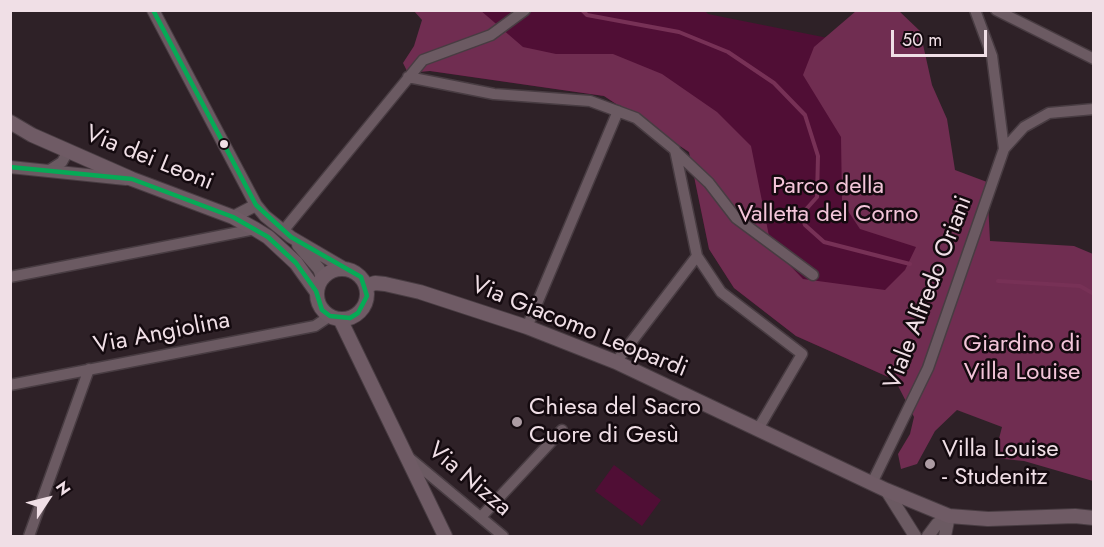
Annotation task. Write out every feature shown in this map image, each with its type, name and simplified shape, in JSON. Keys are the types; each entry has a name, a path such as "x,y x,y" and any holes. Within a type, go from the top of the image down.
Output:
{"main road":[{"name":"Via dei Leoni","path":"10,122 132,179 233,217 268,237 296,263 315,277 322,278"},
{"name":"Via dei Leoni","path":"296,263 316,291"},
{"path":"332,317 364,306 367,291 354,271 344,268 336,269 322,278 316,291 332,317 346,332 445,537"},
{"name":"Via Giacomo Leopardi","path":"367,291 385,284 420,292 527,327 616,362 886,490 949,516 988,519 1075,516 1094,518"}],"street":[{"path":"153,10 256,205 319,269 322,278"},
{"path":"287,234 423,60 491,35 525,10"},
{"path":"975,10 992,56 1004,149"},
{"path":"996,10 1094,59"},
{"path":"408,77 494,94 590,101 636,118 675,150 709,183 736,218 813,275"},
{"path":"1004,149 1024,127 1049,113 1094,110"},
{"path":"527,327 618,111"},
{"name":"Viale Alfredo Oriani","path":"872,483 928,368 1004,149"},
{"path":"675,150 697,256 721,292 802,354 758,429"},
{"path":"48,171 62,162 68,151"},
{"path":"10,167 132,179"},
{"path":"233,217 256,205"},
{"path":"10,277 255,229"},
{"path":"287,234 344,268"},
{"path":"616,362 697,256"},
{"name":"Via Angiolina","path":"10,385 315,326 332,317"},
{"path":"29,537 89,369"},
{"path":"481,518 562,430"},
{"name":"Via Nizza","path":"407,456 498,535"},
{"path":"886,490 915,537"},
{"path":"928,537 937,524 949,516"},
{"path":"945,537 949,516"}],"green space":[{"name":"Giardino di Villa Louise","path":"480,10 523,47 556,54 613,54 662,74 717,112 751,146 771,246 803,279 885,290 905,270 916,247 860,229 842,202 841,137 803,75 814,47 856,11 899,11 920,31 932,85 947,119 955,170 987,182 990,241 1074,246 1093,254 1093,481 1024,461 994,458 1002,427 957,410 935,431 917,464 901,469 898,454 910,434 914,417 895,380 796,336 734,288 709,249 689,152 604,96 430,71 408,73 403,63 414,46 422,20 414,11"},
{"name":"Parco della Valletta del Corno","path":"424,11 705,11 708,14 828,38 967,191 895,380 796,336 734,288 709,249 689,152 604,96 430,71"},
{"path":"614,465 661,500 642,526 595,491"}],"waterway":[{"path":"582,10 587,15 679,32 728,52 774,83 805,115 818,156 817,197 801,215 805,225 824,242 910,264"},
{"path":"998,281 1080,286 1094,294"}],"transit line":[{"path":"10,167 132,179 233,217 268,237 296,263 316,291 322,310 330,316 350,318 358,313 367,296 361,277 291,237 256,205 153,10"}],"place":[{"name":"Chiesa del Sacro Cuore di Gesù","path":"517,422"},
{"name":"Villa Louise - Studenitz","path":"930,464"}]}
